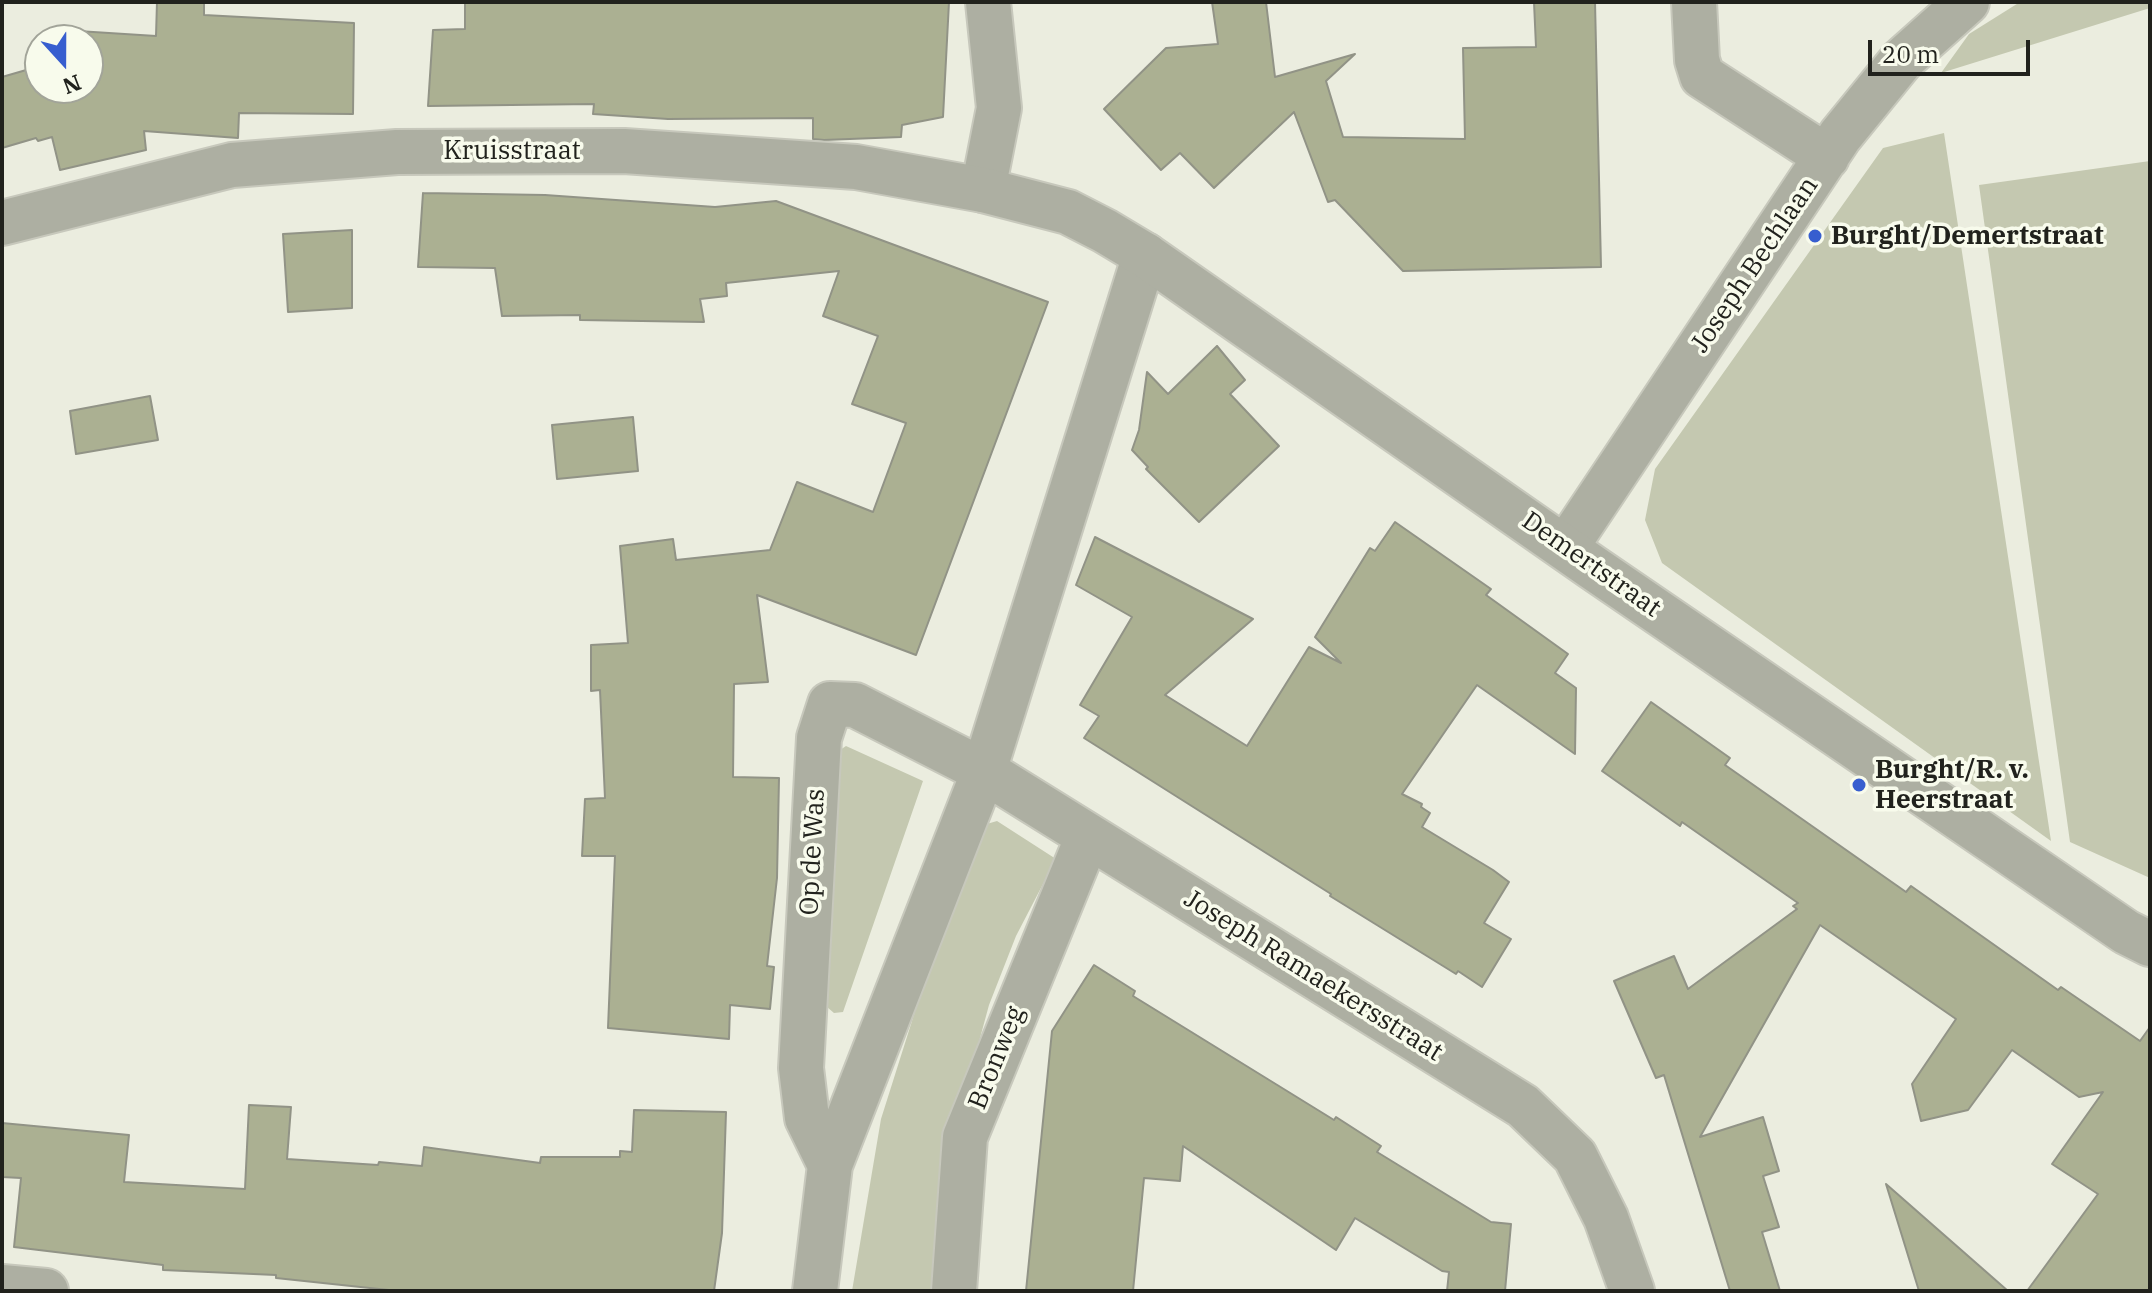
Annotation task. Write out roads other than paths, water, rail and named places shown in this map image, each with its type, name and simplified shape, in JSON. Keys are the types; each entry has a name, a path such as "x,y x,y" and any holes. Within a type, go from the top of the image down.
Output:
{"street":[{"path":"983,190 999,108 988,2"},
{"path":"1694,2 1697,60 1702,76 1827,157"},
{"name":"Joseph Bechlaan","path":"1566,547 1840,136 1901,61 1967,2"},
{"name":"Kruisstraat","path":"2,223 232,165 397,152 624,151 856,167 983,190 1025,201"},
{"name":"Demertstraat","path":"1025,201 1068,212 1145,255 2113,923 2150,944"},
{"path":"815,1291 830,1165 984,771 1145,255"},
{"name":"Op de Was","path":"830,1165 807,1118 801,1068 819,738 830,704 855,705 984,771"},
{"name":"Joseph Ramaekersstraat","path":"984,771 1523,1106 1575,1156 1606,1218 1632,1291"},
{"name":"Bronweg","path":"954,1291 965,1137 1088,836"},
{"path":"1601,1291 1606,1218"},
{"path":"2,1287 46,1291"}],"place":[{"name":"Burght/Demertstraat","path":"1815,236"},
{"name":"Burght/R. v. Heerstraat","path":"1859,785"}]}
